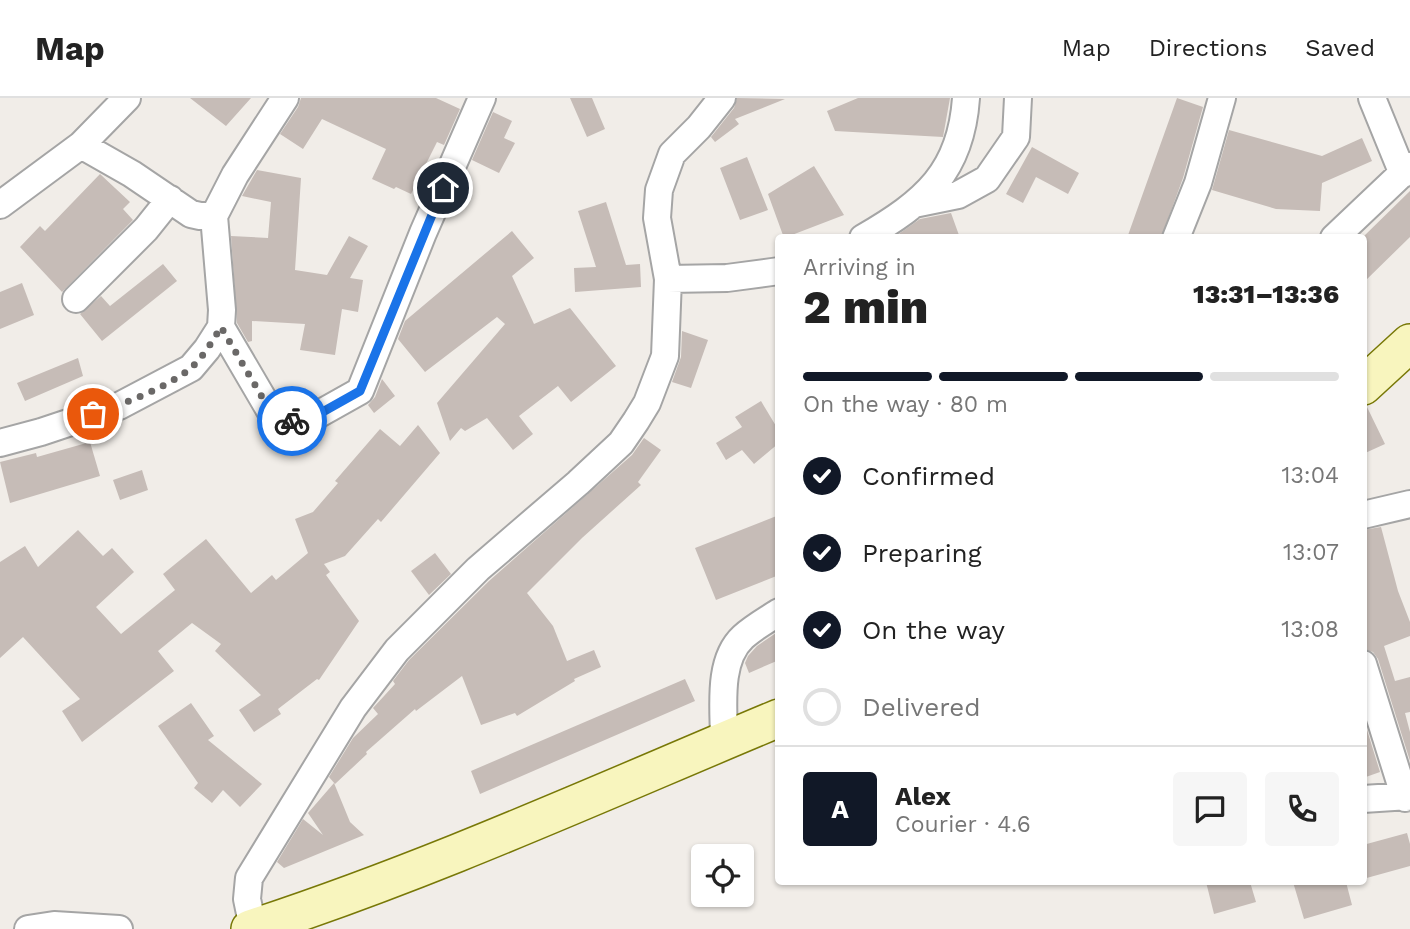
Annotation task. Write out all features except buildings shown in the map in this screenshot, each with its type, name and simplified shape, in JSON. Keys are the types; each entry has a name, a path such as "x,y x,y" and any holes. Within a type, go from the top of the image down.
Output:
{"main road":[{"path":"1367,382 1410,343"},
{"path":"251,929 311,918 775,720"}],"street":[{"path":"0,205 81,145 127,98"},
{"path":"0,443 119,405 191,368 208,349 221,327 222,298 214,216 235,175 285,98"},
{"path":"221,327 272,414 290,422 319,414 360,391 423,233 482,98"},
{"path":"251,929 247,899 249,878 353,708 397,650 478,569 621,443 636,421 665,356 668,279 657,218 659,190 672,154 699,127 722,98"},
{"path":"869,234 912,204 933,186 949,167 959,144 966,98"},
{"path":"912,204 958,195 987,179 1016,137 1018,98"},
{"path":"1178,234 1198,183 1222,98"},
{"path":"1338,234 1406,170 1372,98"},
{"path":"81,145 195,216 214,216"},
{"path":"76,299 146,229 170,199"},
{"path":"668,279 727,278 775,272"},
{"path":"1367,514 1410,504"},
{"path":"724,741 727,668 733,651 741,638 775,615"},
{"path":"1367,676 1408,797 1367,799"},
{"path":"28,929 54,925 120,929"}],"way so far":[{"path":"93,414 164,384 191,368 208,349 221,327 272,414 292,421"}],"route":[{"path":"292,421 319,414 360,391 443,188"}]}
